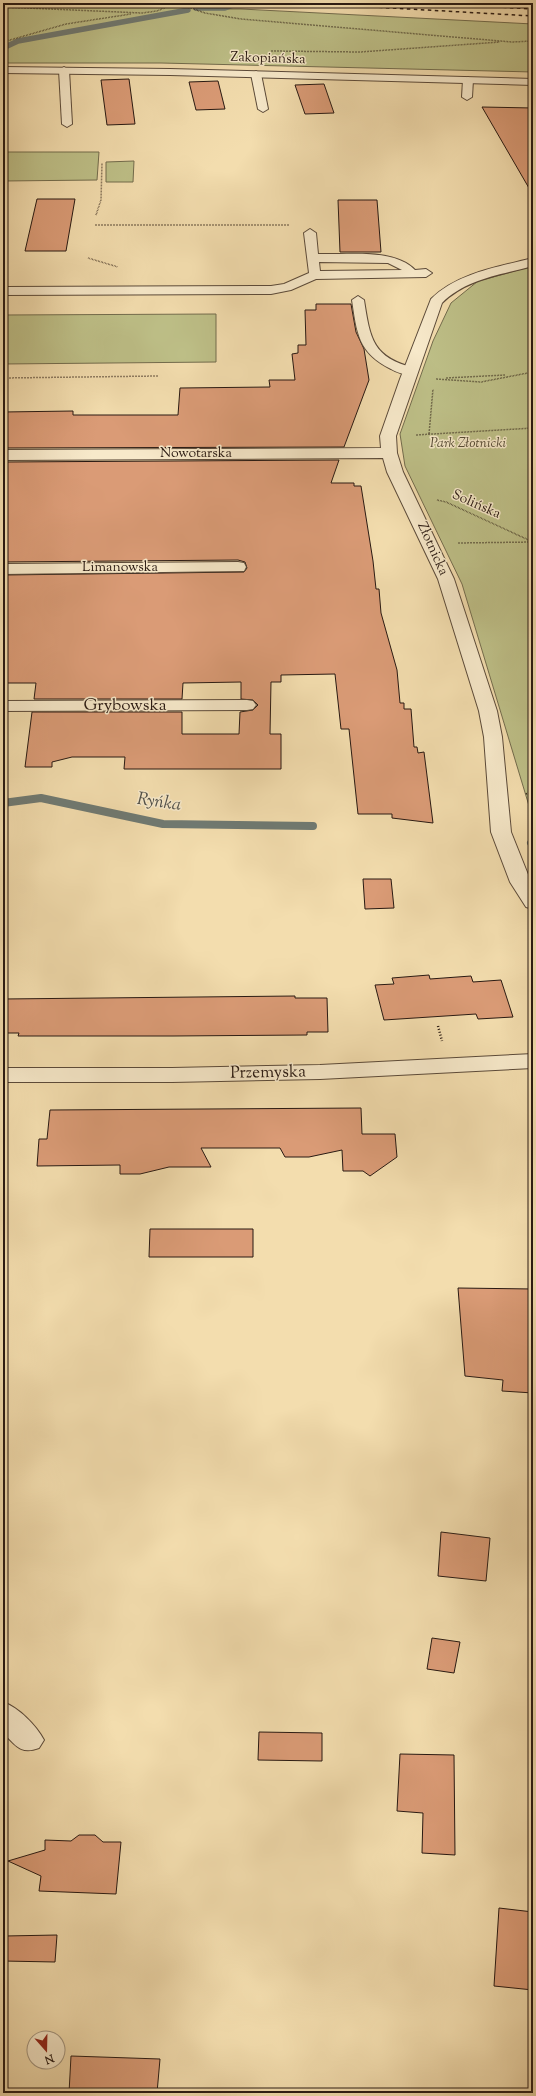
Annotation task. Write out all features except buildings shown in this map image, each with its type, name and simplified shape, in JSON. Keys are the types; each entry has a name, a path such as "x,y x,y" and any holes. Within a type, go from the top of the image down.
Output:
{"street":[{"name":"Zakopiańska","path":"3,70 256,74 533,82"},
{"name":"Złotnicka","path":"533,262 456,285 436,302 410,371 388,436 389,453 395,472 409,498 446,579 488,711 493,737 501,832 520,882 533,903"},
{"name":"Nowotarska","path":"3,455 389,453"},
{"name":"Limanowska","path":"3,569 238,567"},
{"name":"Grybowska","path":"3,706 247,705"},
{"name":"Przemyska","path":"3,1075 172,1075 320,1072 533,1060"},
{"path":"3,1714 29,1740"}],"lane":[{"path":"64,70 67,124"},
{"path":"256,74 263,109"},
{"path":"467,97 468,80"},
{"path":"310,233 314,258 314,275"},
{"path":"314,258 390,259 403,264 411,272"},
{"path":"3,291 271,290 287,288 314,275 411,272 426,273"},
{"path":"358,300 365,341 376,355 402,370 410,371"}],"path":[{"path":"3,42 18,36 96,18 157,11 171,5 185,6 205,13 241,19 512,42"},
{"path":"3,8 142,13"},
{"path":"270,51 352,52 391,50 442,44 533,41"},
{"path":"96,214 101,200 102,162"},
{"path":"95,225 292,225"},
{"path":"514,374 481,382 434,379 533,372"},
{"path":"3,378 158,376"},
{"path":"433,387 429,434 533,428"},
{"name":"Solińska","path":"409,498 425,498 446,502 533,542"},
{"path":"430,544 533,542"},
{"path":"438,1026 442,1041"}],"green space":[{"path":"3,3 187,5 203,9 241,9 533,24 533,72 161,63 3,63"},
{"path":"3,152 99,152 97,180 3,181"},
{"path":"134,161 133,182 106,182 106,162"},
{"name":"Park Złotnicki","path":"533,266 533,819 462,584 405,466 400,434 433,341 451,303 478,281"},
{"path":"216,314 216,362 3,364 3,315"}],"waterway":[{"path":"196,8 225,8 239,3"},
{"path":"3,48 18,41 188,10"},
{"name":"Ryńka","path":"3,803 41,798 163,824 313,826"}],"railway":[{"path":"302,3 533,16"},
{"path":"426,3 533,9"}]}
